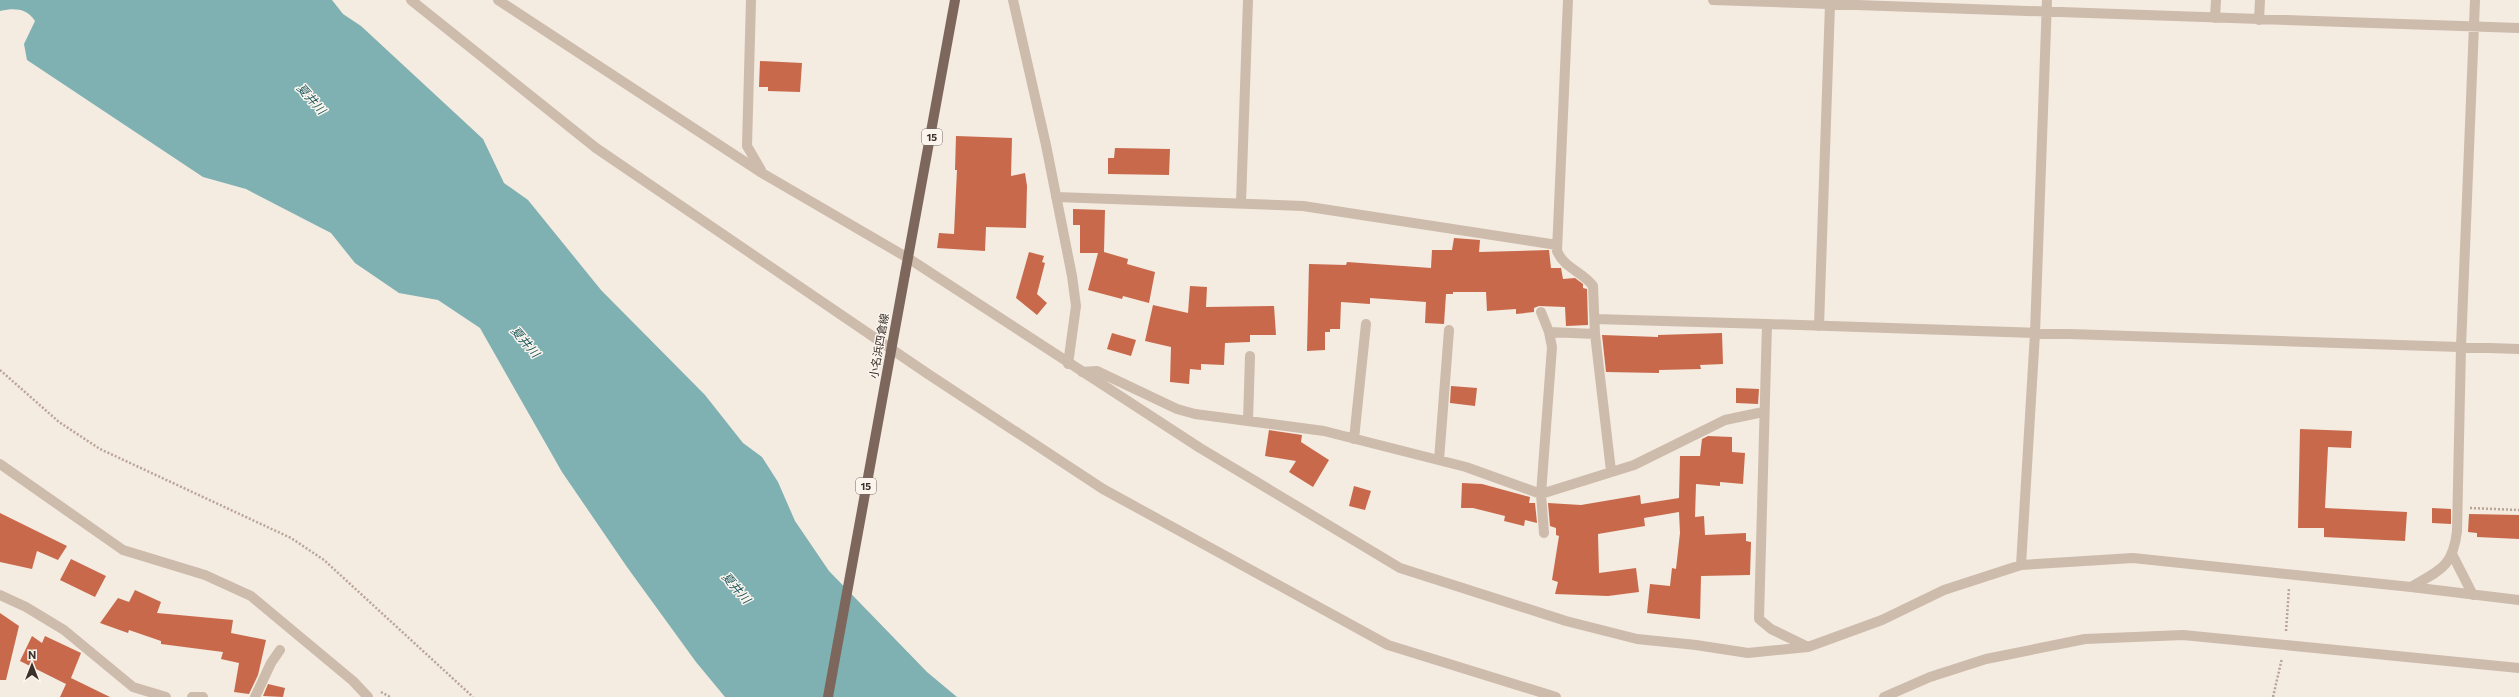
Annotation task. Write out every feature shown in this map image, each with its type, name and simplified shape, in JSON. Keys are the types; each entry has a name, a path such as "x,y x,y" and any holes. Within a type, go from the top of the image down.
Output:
{"main road":[{"name":"小名浜四倉線","path":"828,697 956,0"}],"street":[{"path":"411,0 596,148 928,374 1103,489 1388,644 1556,697"},
{"path":"751,0 747,146 762,173"},
{"path":"1013,0 1072,276 1076,306 1068,364"},
{"path":"1241,203 1248,0"},
{"path":"1568,0 1557,245 1561,260 1589,280 1593,286 1595,334 1611,471"},
{"path":"1713,0 1830,4 1886,3 2046,12 2519,28"},
{"path":"2021,565 2035,333 2047,0"},
{"path":"2215,18 2216,0"},
{"path":"2259,20 2260,0"},
{"path":"2411,587 2448,563 2452,554 2457,531 2461,347 2475,0"},
{"path":"500,1 762,173 908,258 1068,364 1200,448 1400,568 1566,621 1637,639 1696,644 1748,654 1808,647 1882,620 1944,590 2021,565 2133,558 2411,587 2519,600"},
{"path":"1819,326 1830,4"},
{"path":"1056,197 1303,206 1557,245"},
{"path":"1541,312 1549,332 1552,347 1541,494 1544,533"},
{"path":"1595,319 2519,349"},
{"path":"1354,439 1366,324"},
{"path":"1767,324 1763,412 1760,619 1771,629 1808,647"},
{"path":"1439,460 1449,330"},
{"path":"1549,332 1595,334"},
{"path":"1248,421 1250,356"},
{"path":"1082,372 1097,371 1177,409 1195,414 1324,432 1466,467 1541,494 1611,471 1634,466 1725,420 1763,412"},
{"path":"0,464 123,550 205,575 251,596 353,681 368,697"},
{"path":"2452,554 2473,595"},
{"path":"0,595 26,607 64,630 133,687 166,697"},
{"path":"1884,697 1930,677 1986,659 2085,639 2183,635 2519,668"},
{"path":"255,697 268,668 280,650"},
{"path":"192,697 203,697"}],"path":[{"path":"0,370 59,422 100,449 291,538 324,560 473,697"},
{"path":"2458,508 2519,510"}],"water":[{"name":"夏井川","path":"0,0 332,0 343,14 361,26 483,139 504,183 528,200 601,290 705,395 743,443 762,457 778,482 795,521 829,571 927,672 957,697 725,697 696,662 627,567 562,472 480,328 438,300 399,293 355,263 331,233 246,189 203,177 27,60 24,44 35,21 24,11 11,9 0,11"}],"building":[{"path":"760,61 802,63 800,92 768,91 768,87 759,87"},
{"path":"956,136 1012,138 1011,176 1025,173 1027,186 1026,228 986,227 985,251 937,248 939,233 954,234 957,170 955,170"},
{"path":"1115,148 1170,149 1169,175 1108,174 1108,158 1114,158"},
{"path":"1073,209 1105,210 1104,252 1128,259 1127,264 1155,272 1149,303 1123,296 1122,299 1088,290 1098,253 1080,253 1080,225 1073,225"},
{"path":"1454,238 1480,240 1479,252 1549,250 1551,268 1561,268 1563,279 1575,278 1583,284 1583,288 1587,289 1588,325 1566,326 1565,307 1539,306 1534,308 1534,312 1516,314 1516,309 1487,311 1486,292 1453,292 1453,294 1446,294 1444,324 1425,323 1426,302 1370,298 1370,304 1341,302 1340,329 1330,329 1330,332 1325,332 1325,350 1307,351 1309,264 1346,265 1347,262 1431,268 1432,250 1452,250"},
{"path":"1029,252 1044,256 1042,262 1045,263 1037,294 1047,303 1037,315 1016,298"},
{"path":"1190,286 1207,287 1206,307 1274,306 1276,335 1250,335 1250,342 1225,343 1224,365 1201,364 1201,370 1190,369 1189,384 1170,382 1171,347 1145,341 1153,305 1188,313"},
{"path":"1112,333 1136,340 1131,356 1107,349"},
{"path":"1722,333 1723,364 1700,365 1701,369 1659,370 1659,373 1606,372 1602,335 1658,337 1658,335"},
{"path":"1451,386 1477,388 1475,406 1450,403"},
{"path":"1736,388 1759,389 1758,404 1736,403"},
{"path":"2300,429 2352,431 2351,448 2328,447 2325,508 2407,512 2405,541 2324,537 2324,528 2298,528"},
{"path":"1269,430 1302,435 1301,442 1329,460 1313,487 1289,472 1296,461 1265,456"},
{"path":"1708,436 1732,437 1732,452 1745,453 1743,484 1720,482 1720,486 1696,484 1695,517 1704,516 1705,535 1746,533 1746,541 1751,542 1750,575 1701,576 1700,619 1647,613 1650,584 1670,586 1672,568 1676,569 1680,533 1679,512 1644,518 1645,526 1598,534 1599,573 1636,568 1639,592 1608,596 1555,594 1558,582 1552,580 1559,536 1556,535 1556,528 1550,526 1548,503 1581,505 1640,495 1641,504 1679,498 1680,456 1700,456 1702,439"},
{"path":"1462,483 1482,484 1530,497 1529,503 1535,503 1537,523 1525,520 1524,526 1504,521 1505,516 1473,508 1461,508"},
{"path":"1354,486 1371,491 1365,510 1349,506"},
{"path":"2432,508 2451,509 2451,524 2432,523"},
{"path":"0,513 67,546 58,560 37,551 32,569 0,562"},
{"path":"2469,514 2519,515 2519,539 2477,537 2477,533 2468,532"},
{"path":"71,559 106,576 95,597 60,580"},
{"path":"135,590 161,602 157,613 233,620 231,633 266,640 258,675 249,694 234,692 239,663 221,659 223,652 161,644 161,641 129,630 128,633 100,623 118,598 129,602"},
{"path":"0,613 19,626 6,680 0,680"},
{"path":"32,636 42,643 45,636 81,653 71,678 110,697 60,697 66,684 20,661"},
{"path":"268,684 285,688 283,697 263,696"}]}
